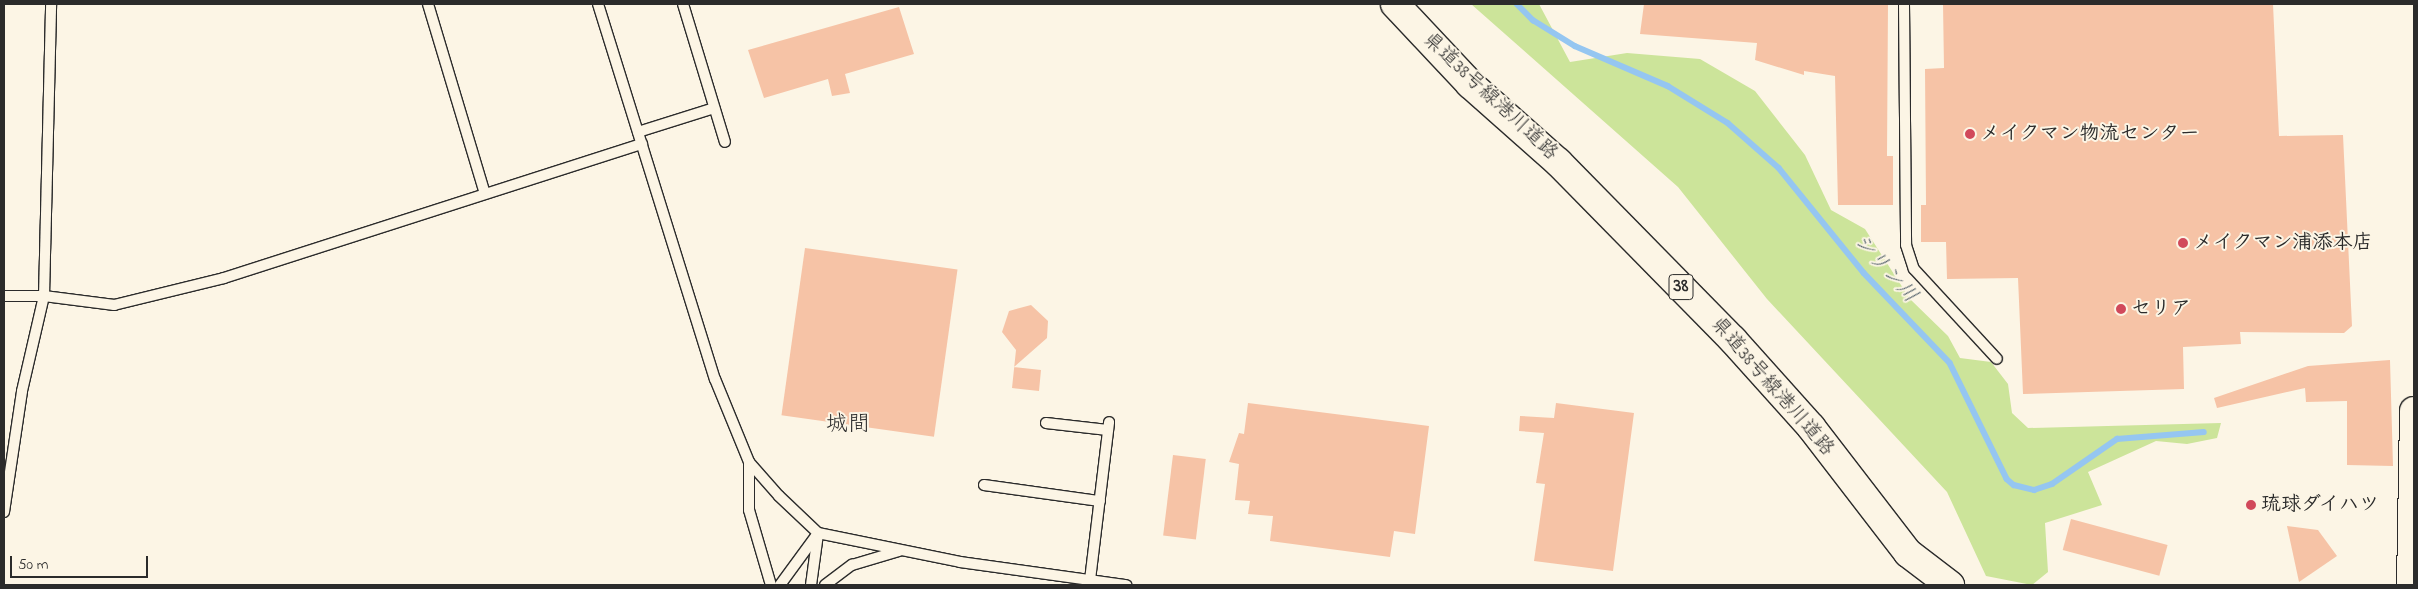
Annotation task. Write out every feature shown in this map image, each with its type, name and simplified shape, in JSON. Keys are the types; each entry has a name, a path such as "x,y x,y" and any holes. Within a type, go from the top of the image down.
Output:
{"main road":[{"name":"県道38号線港川道路","path":"1395,4 1470,84 1558,162 1733,340 1811,427 1898,542 1927,570 1950,585"},
{"path":"2411,585 2414,411"}],"lane":[{"path":"4,512 22,391 44,296 52,4"},
{"path":"428,4 485,194"},
{"path":"598,4 715,379 749,462 818,533 902,550 1126,585"},
{"path":"683,4 725,142"},
{"path":"1904,4 1906,245 1914,268 1997,359"},
{"path":"638,132 714,108"},
{"path":"4,296 44,296 114,305 224,278 642,144"},
{"path":"1046,423 1109,426 1090,580"},
{"path":"749,462 749,510 771,585"},
{"path":"984,485 1100,501"},
{"path":"780,585 818,533"},
{"path":"811,585 818,533"},
{"path":"825,585 852,564 902,550"}],"green space":[{"path":"1471,4 1539,4 1570,62 1627,53 1700,59 1755,91 1805,155 1831,210 1865,229 1910,299 1948,336 1960,358 1991,362 2008,384 2012,413 2028,428 2221,423 2217,438 2187,444 2156,441 2088,472 2102,505 2045,523 2048,572 2032,585 1986,576 1947,492 1767,299 1678,187"}],"building":[{"path":"1644,4 1888,4 1887,156 1893,156 1893,205 1838,205 1835,76 1804,71 1804,75 1755,60 1757,43 1640,34"},
{"path":"1943,4 2273,4 2279,136 2343,135 2352,326 2344,333 2240,332 2241,344 2183,347 2184,389 2023,394 2018,278 1947,279 1946,242 1921,242 1921,205 1926,205 1925,69 1944,68"},
{"path":"899,7 914,54 845,74 850,93 832,96 828,79 764,98 748,50"},
{"path":"805,248 958,269 934,437 781,415"},
{"path":"1031,305 1048,321 1047,338 1014,367 1016,350 1002,332 1009,311"},
{"path":"2390,360 2393,466 2347,465 2347,401 2306,402 2305,388 2217,408 2214,398 2308,366"},
{"path":"1014,367 1041,370 1039,391 1012,388"},
{"path":"1248,403 1429,426 1415,534 1394,531 1390,557 1270,541 1273,516 1248,514 1250,501 1235,500 1239,464 1229,462 1239,433 1244,434"},
{"path":"1556,403 1634,413 1613,571 1534,561 1545,484 1536,483 1544,433 1519,431 1520,416 1554,418"},
{"path":"1173,455 1206,459 1196,539 1163,535"},
{"path":"2071,519 2168,545 2159,576 2063,550"},
{"path":"2287,526 2318,530 2337,556 2299,582"}],"waterway":[{"name":"シリン川","path":"1517,4 1533,20 1575,46 1668,86 1728,123 1779,168 1864,273 1950,363 2007,479 2014,485 2034,490 2052,484 2117,439 2204,432"}],"place":[{"name":"メイクマン物流センター","path":"1970,134"},
{"name":"メイクマン浦添本店","path":"2183,243"},
{"name":"セリア","path":"2121,309"},
{"name":"琉球ダイハツ","path":"2251,505"}],"district":[{"name":"城間","path":"848,426"}]}
